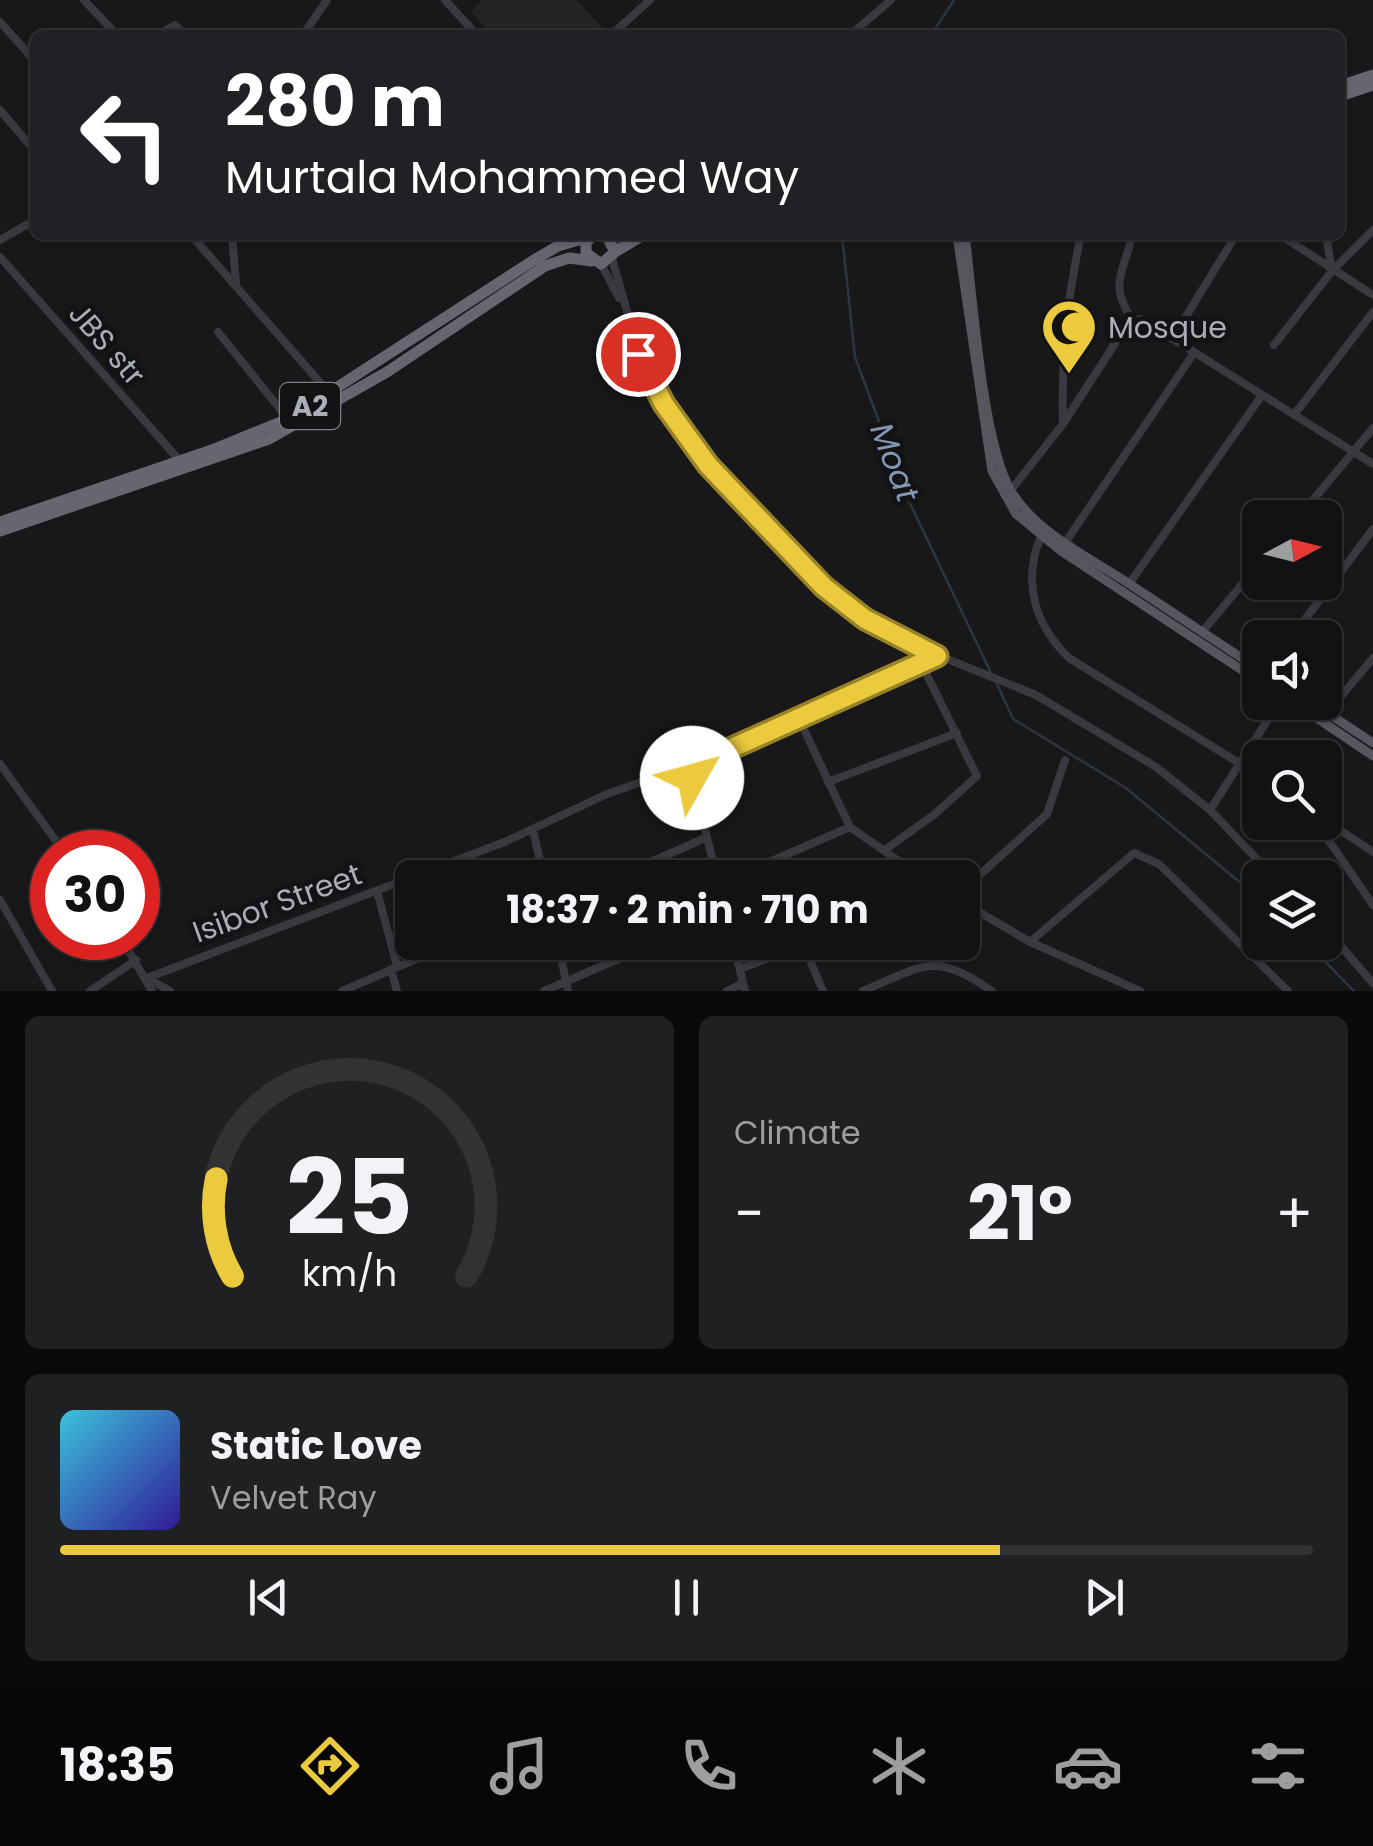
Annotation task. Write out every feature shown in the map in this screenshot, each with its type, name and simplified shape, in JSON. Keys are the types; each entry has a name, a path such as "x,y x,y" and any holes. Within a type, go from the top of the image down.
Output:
{"highway":[{"path":"1345,84 1373,75"},
{"path":"1345,94 1373,85"},
{"name":"A2","path":"333,398 534,260 577,240"},
{"name":"A2","path":"590,240 585,248 610,252"},
{"name":"A2","path":"0,531 219,458 291,423 545,266 610,252 633,240"},
{"name":"A2","path":"0,522 291,423"}],"main road":[{"path":"957,240 992,471 1016,514 1041,536 1242,670"},
{"path":"966,240 991,421 1011,490 1023,508 1066,543 1242,658"},
{"path":"1320,720 1373,756"},
{"path":"1337,720 1373,743"}],"street":[{"path":"84,0 112,30"},
{"path":"307,30 328,0"},
{"path":"445,0 472,30"},
{"path":"617,30 650,0"},
{"path":"856,30 890,0"},
{"path":"0,22 30,55"},
{"path":"0,110 30,145"},
{"path":"0,240 30,223"},
{"path":"1274,345 1332,271 1373,230"},
{"path":"195,240 333,398"},
{"path":"232,240 237,288"},
{"path":"1062,424 1061,383 1070,292 1080,240"},
{"path":"1130,240 1117,284 1118,296 1136,320 1373,464"},
{"path":"1172,340 1233,240"},
{"path":"1287,240 1373,295"},
{"path":"1327,240 1332,271"},
{"path":"610,252 638,354 664,404 708,465 845,605 898,639 1036,695 1076,717 1156,767 1210,810 1258,860"},
{"name":"JBS str","path":"0,258 180,461"},
{"path":"1294,415 1373,312"},
{"path":"1011,490 1136,320"},
{"path":"218,332 291,423"},
{"path":"1066,543 1194,353"},
{"path":"1130,584 1260,398"},
{"path":"1313,500 1373,428"},
{"path":"1305,620 1373,529"},
{"path":"1041,536 1030,564 1035,604 1047,637 1069,658 1242,764"},
{"path":"1202,632 1242,584"},
{"name":"Isibor Street","path":"146,978 533,830 607,794 701,762 937,656"},
{"path":"1342,696 1373,658"},
{"path":"886,849 976,778 922,665"},
{"path":"798,718 850,827 900,860"},
{"path":"1210,810 1268,720"},
{"path":"828,782 957,733"},
{"path":"980,875 1048,814 1065,760"},
{"path":"701,762 692,778 712,860"},
{"path":"2,771 47,830"},
{"path":"774,860 850,827"},
{"path":"533,830 540,860"},
{"path":"1342,831 1373,852"},
{"path":"656,860 706,838"},
{"path":"1328,840 1373,905"},
{"path":"1030,942 1134,852 1140,852 1160,864 1288,991"},
{"path":"377,890 397,991"},
{"path":"0,900 52,991"},
{"path":"980,913 1030,942 1140,991"},
{"path":"1342,948 1373,984"},
{"path":"90,991 136,960 152,991"},
{"path":"342,991 413,960"},
{"path":"561,960 568,991"},
{"path":"544,991 614,960"},
{"path":"727,991 744,987 738,960"},
{"path":"740,969 764,960"},
{"path":"812,960 822,991"},
{"path":"863,991 936,963 959,969 992,991"},
{"path":"146,978 170,991"}],"shaded area":[{"path":"482,0 576,0 604,29 487,30 471,11"}],"waterway":[{"name":"Moat","path":"934,30 954,0"},
{"name":"Moat","path":"843,240 855,357 907,497 992,675"},
{"name":"Moat","path":"997,684 1013,719 1126,788 1242,884"},
{"name":"Moat","path":"1324,960 1354,991"}],"place":[{"name":"Mosque","path":"1069,376"}],"route":[{"path":"638,354 692,446 824,587 865,619 937,656 701,762 692,778"}]}
